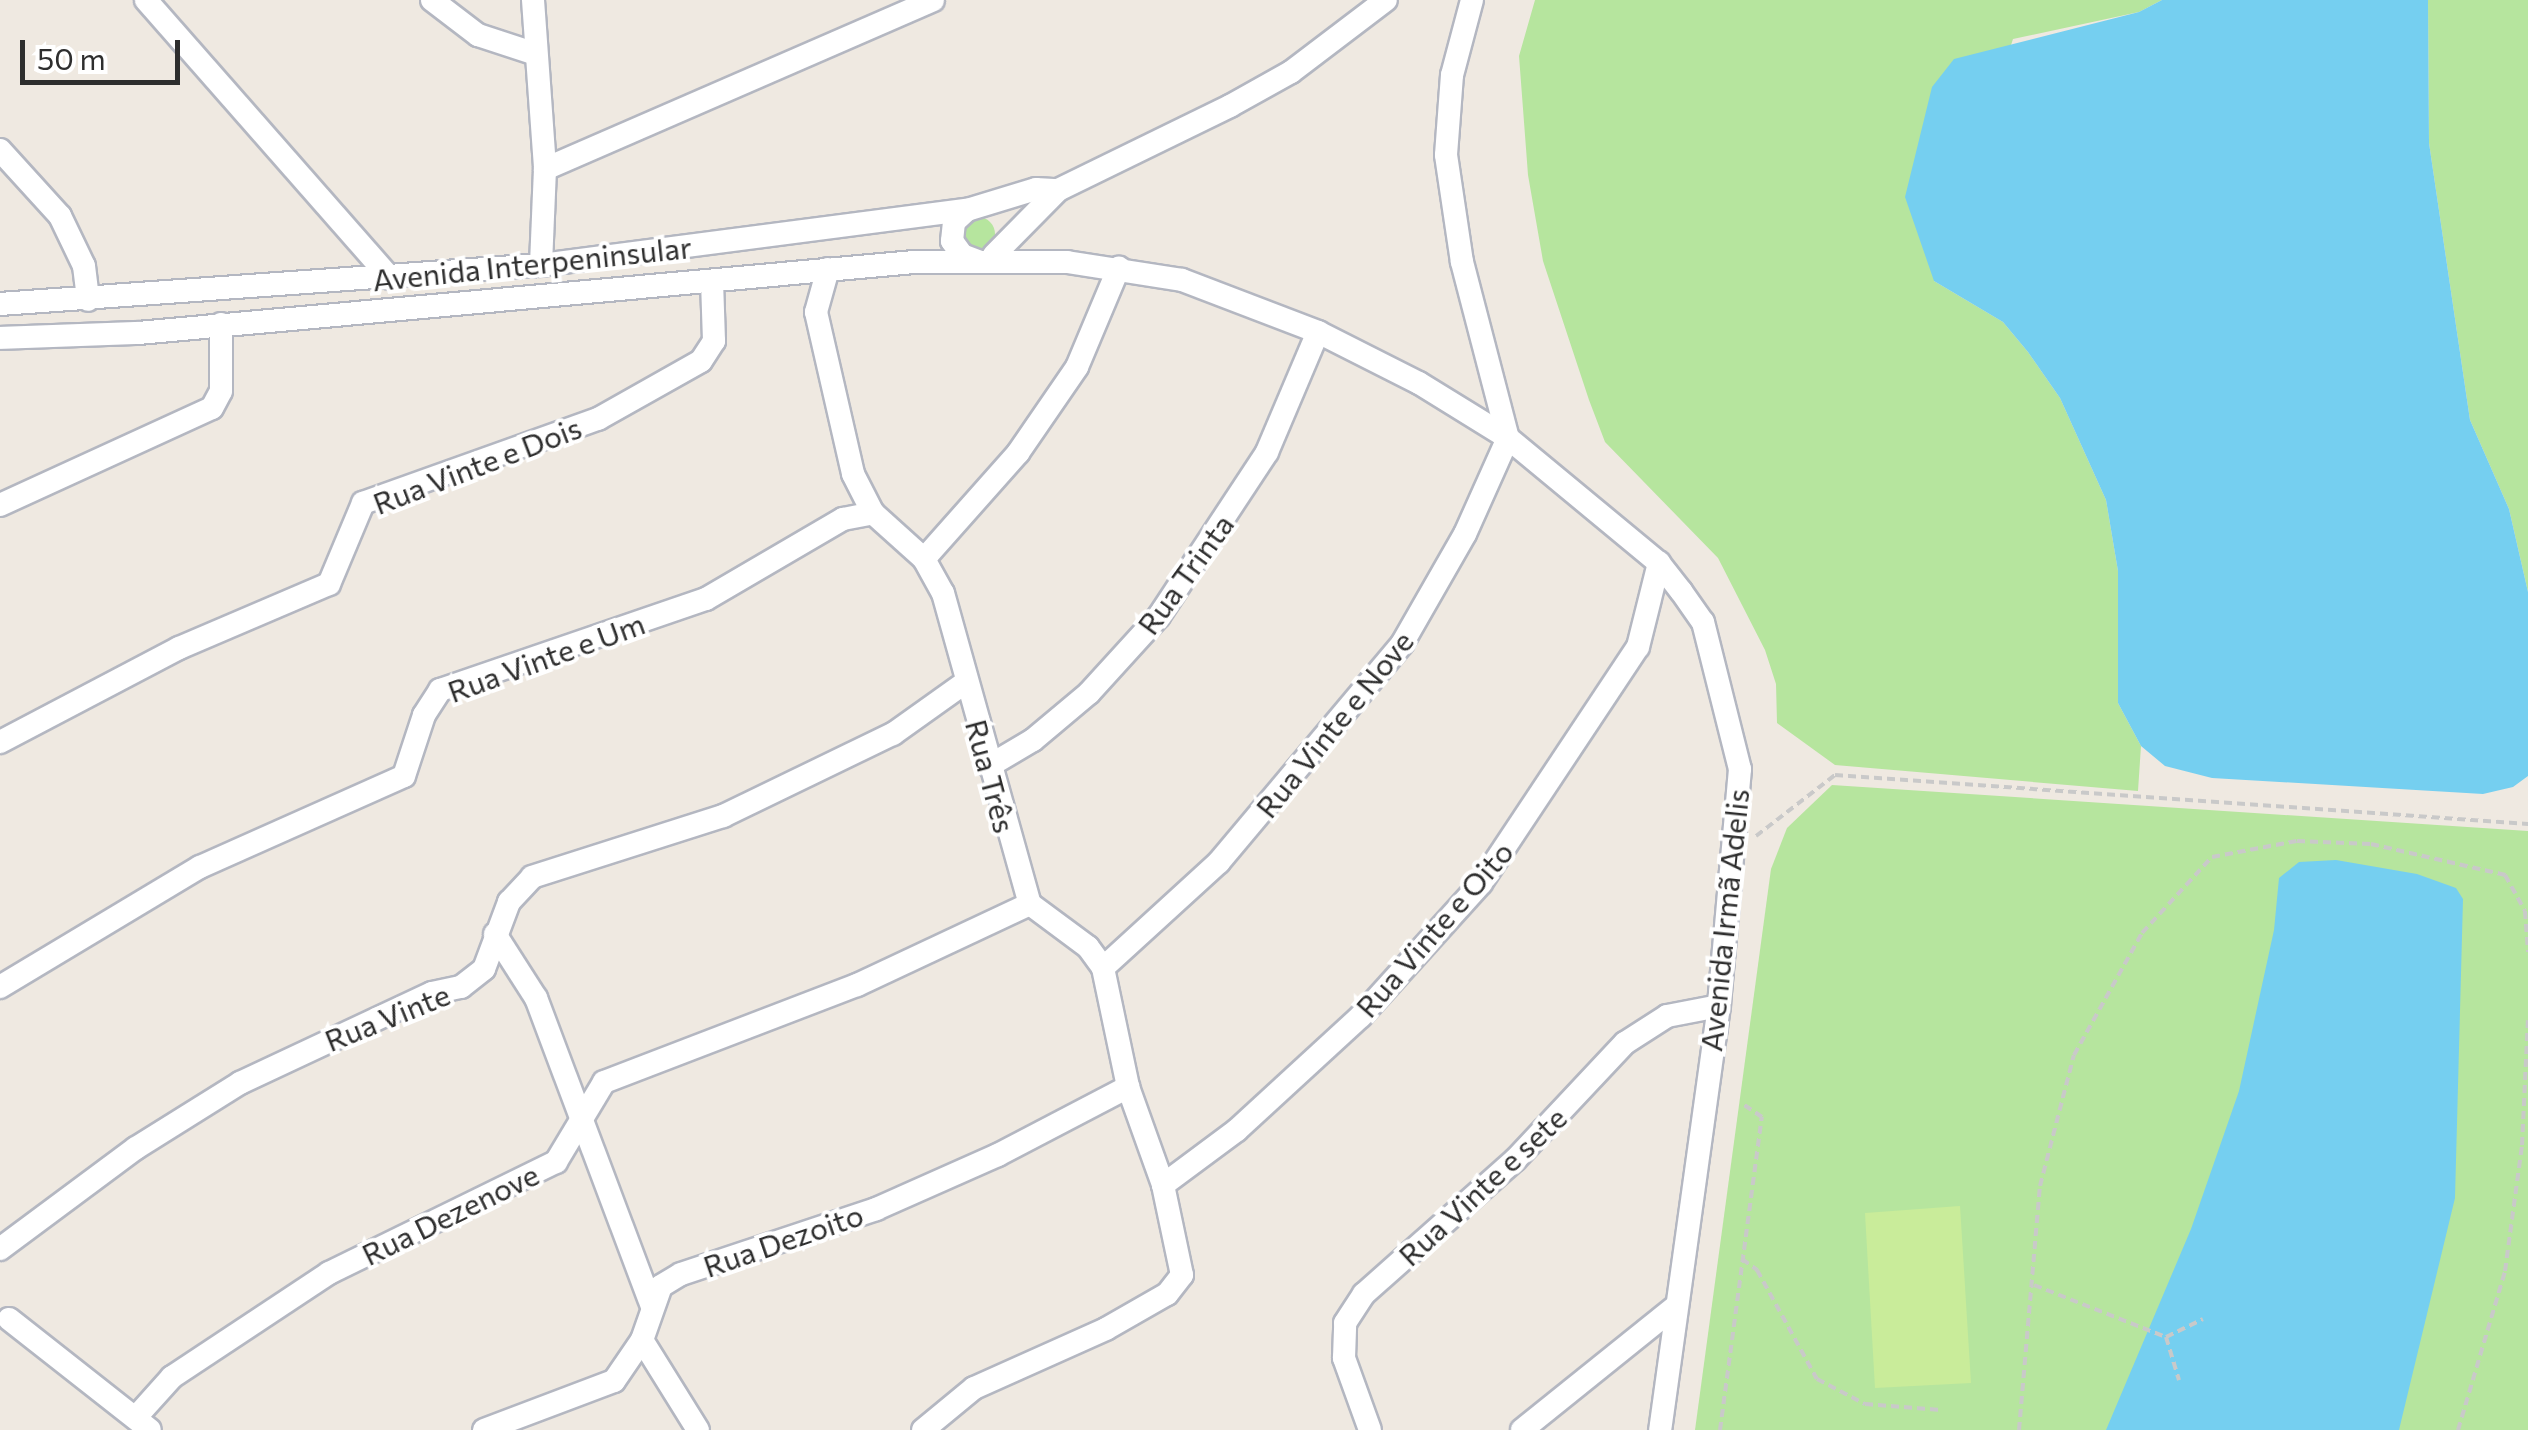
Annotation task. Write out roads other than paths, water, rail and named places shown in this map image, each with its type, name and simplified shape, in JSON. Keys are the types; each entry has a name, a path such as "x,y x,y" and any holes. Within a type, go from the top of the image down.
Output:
{"street":[{"path":"146,0 390,278"},
{"path":"432,0 478,36 536,54"},
{"path":"533,0 545,169 541,265"},
{"path":"545,169 934,0"},
{"name":"Avenida Interpeninsular","path":"0,338 220,324 986,258 1058,190 1291,72 1386,0"},
{"path":"1472,0 1452,75 1446,155 1462,262 1508,438"},
{"path":"0,150 60,216 84,266 88,300"},
{"name":"Avenida Interpeninsular","path":"0,304 541,265 971,209 1036,189 1058,190"},
{"path":"971,209 992,212 1002,225 986,258 962,255 952,240 954,222 971,209"},
{"name":"Avenida Irmã Adelis","path":"986,258 1119,267 1182,280 1318,332 1508,438 1659,564 1702,622 1725,695 1740,769 1736,851 1720,1006 1660,1430"},
{"path":"924,558 1018,453 1077,367 1119,267"},
{"name":"Rua Três","path":"828,270 816,312 853,474 873,513 924,558 942,593 1030,904"},
{"name":"Rua Vinte e Dois","path":"0,742 179,648 330,584 363,503 563,434 700,361 714,341 712,281"},
{"path":"0,505 212,408 221,391 220,324"},
{"name":"Rua Trinta","path":"988,766 1033,740 1089,692 1160,616 1267,452 1318,332"},
{"name":"Rua Vinte e Nove","path":"1103,968 1219,862 1402,644 1465,534 1508,438"},
{"name":"Rua Vinte e Um","path":"0,987 200,867 404,776 424,714 440,690 706,599 843,520 873,513"},
{"name":"Rua Vinte e Oito","path":"1163,1186 1237,1130 1362,1016 1481,883 1638,648 1659,564"},
{"name":"Rua Vinte","path":"0,1250 136,1148 240,1082 432,993 461,987 484,970 509,902 532,877 724,816 893,734 966,682"},
{"path":"922,1430 974,1388 1106,1330 1167,1294 1182,1275 1163,1186 1128,1086 1103,968 1088,946 1030,904"},
{"name":"Rua Dezenove","path":"144,1423 172,1378 328,1273 556,1162 604,1082 856,985 1030,904"},
{"path":"495,934 536,998 652,1307"},
{"name":"Rua Vinte e sete","path":"1370,1430 1344,1358 1345,1323 1364,1294 1514,1160 1625,1043 1667,1016 1720,1006"},
{"name":"Rua Dezoito","path":"484,1430 614,1381 642,1340 661,1286 681,1274 876,1209 998,1155 1128,1086"},
{"path":"1522,1430 1676,1306"},
{"path":"3,1318 144,1423"},
{"path":"642,1340 698,1430"}],"water":[{"path":"2162,0 2428,0 2429,143 2470,420 2509,509 2528,592 2528,776 2513,787 2483,794 2212,778 2165,766 2141,746 2118,703 2118,571 2106,500 2060,398 2028,352 2003,322 1934,281 1905,197 1932,87 1954,59 2139,12"},
{"path":"2336,860 2417,874 2456,888 2463,899 2455,1198 2399,1430 2106,1430 2191,1229 2239,1091 2274,930 2279,878 2299,862"}]}
